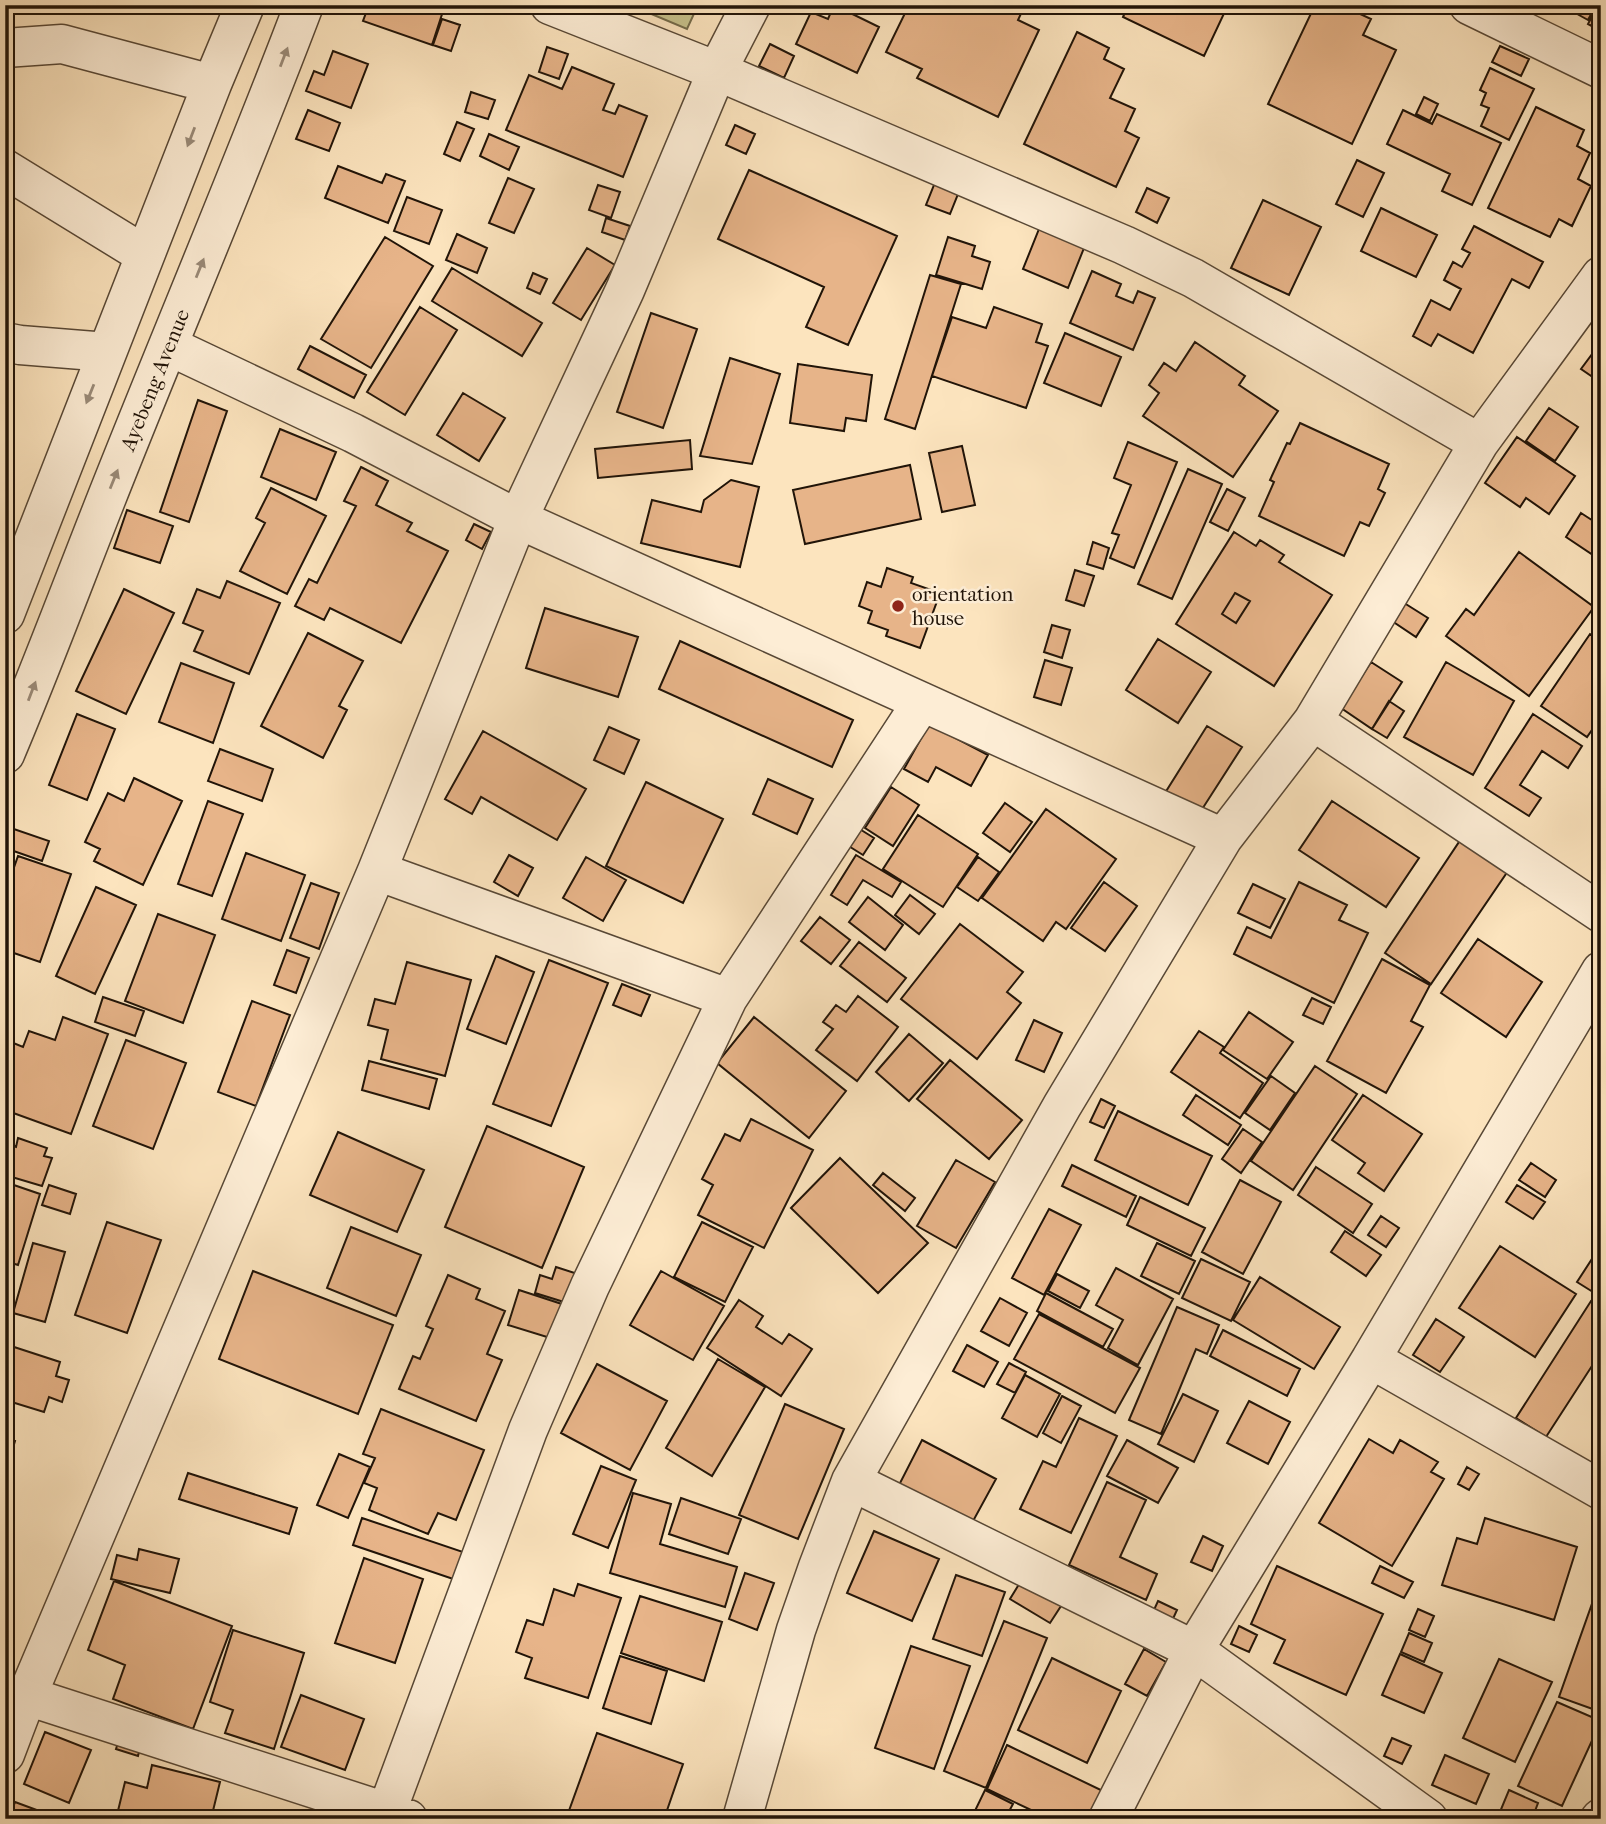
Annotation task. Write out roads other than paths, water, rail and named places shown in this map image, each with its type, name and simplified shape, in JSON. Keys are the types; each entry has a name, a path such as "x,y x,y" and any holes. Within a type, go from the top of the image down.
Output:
{"street":[{"path":"5,614 245,5"},
{"name":"Ayebeng Avenue","path":"5,754 106,498 257,130 304,5"},
{"path":"550,5 717,71 1124,245 1194,278 1479,443"},
{"path":"5,1754 27,1696 377,871 518,519 625,290 717,71 751,5"},
{"path":"1469,5 1601,69"},
{"path":"5,48 62,44 212,84"},
{"path":"5,169 145,255"},
{"path":"742,1819 796,1630 851,1481 1055,1118 1223,838 1312,721 1479,443 1601,276"},
{"path":"5,342 107,352"},
{"path":"169,346 353,433 518,519 1223,838"},
{"path":"27,1696 398,1815 528,1430 590,1286 728,998 922,702"},
{"path":"1312,721 1601,913"},
{"path":"377,871 728,998"},
{"path":"1108,1819 1194,1650 1371,1359 1601,971"},
{"path":"1371,1359 1601,1490"},
{"path":"851,1481 1194,1650 1428,1819"}],"place":[{"name":"orientation house","path":"898,606"}]}
